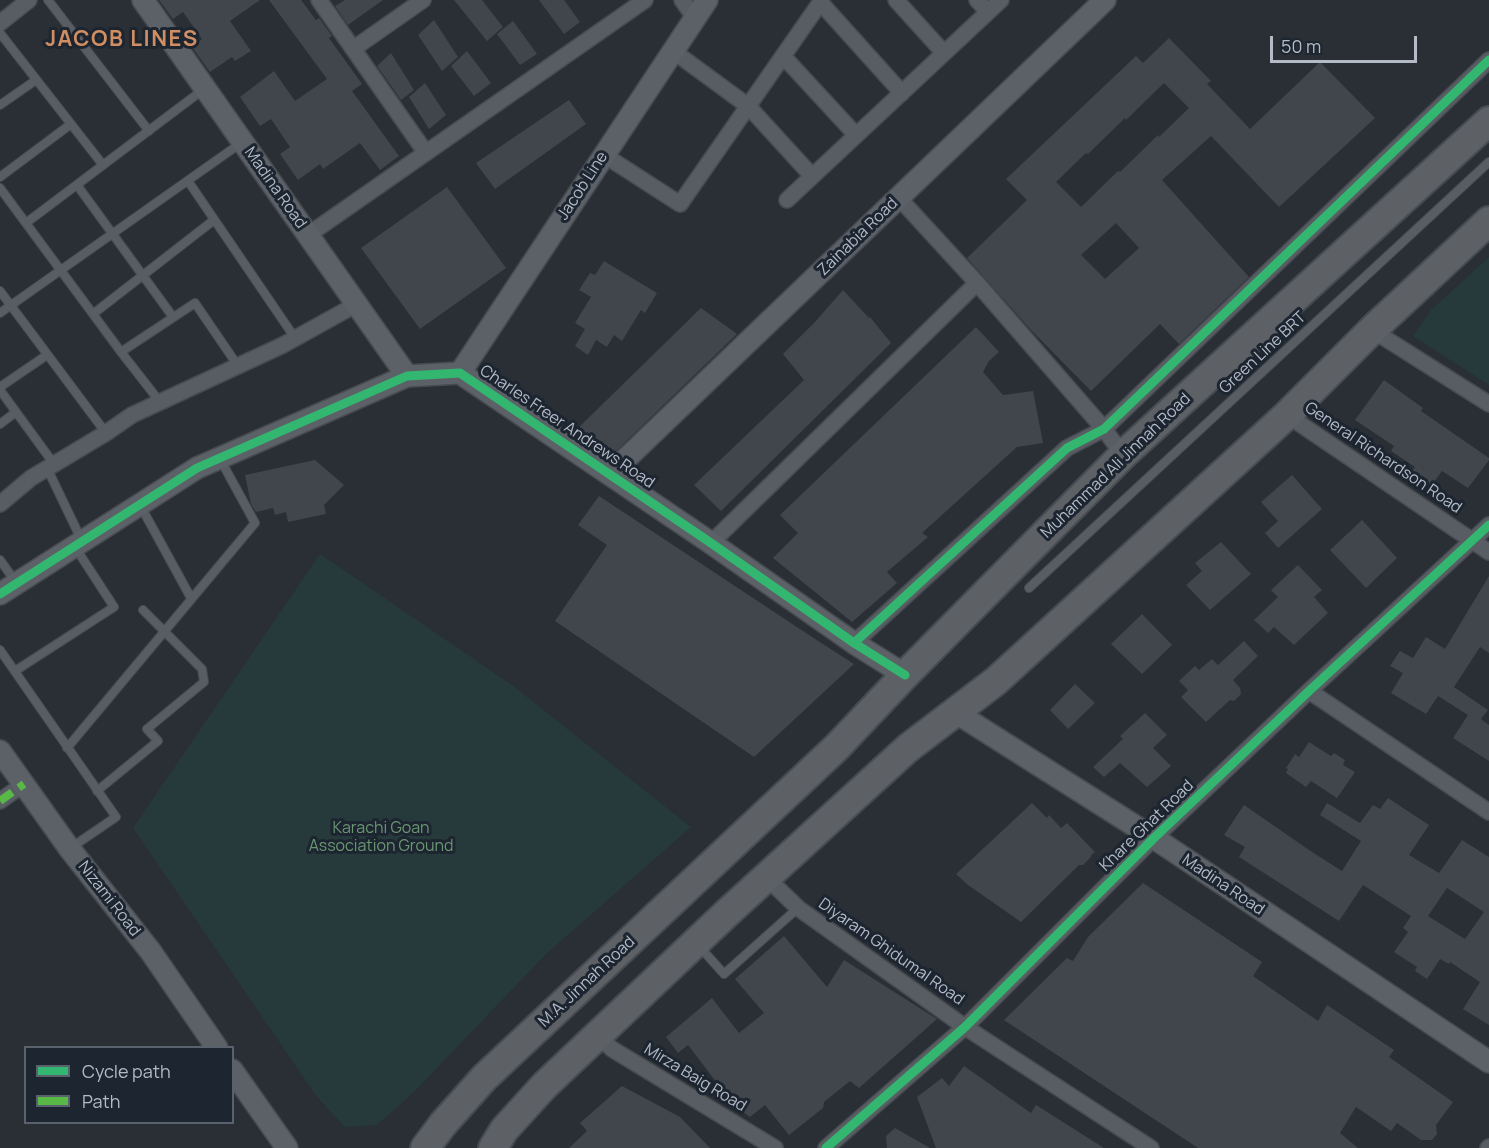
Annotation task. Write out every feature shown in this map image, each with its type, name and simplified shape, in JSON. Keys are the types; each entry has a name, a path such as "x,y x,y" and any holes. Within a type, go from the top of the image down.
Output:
{"highway":[{"name":"Muhammad Ali Jinnah Road","path":"756,824 837,747 905,675 1123,455 1489,121"},
{"path":"493,1148 504,1130 544,1086 696,942 908,748 996,681 1287,415 1372,330 1489,221"},
{"name":"M.A. Jinnah Road","path":"425,1148 484,1078 756,824"}],"street":[{"path":"0,24 29,0"},
{"name":"Madina Road","path":"143,0 407,376"},
{"path":"319,0 426,153"},
{"path":"353,49 423,0"},
{"path":"308,235 645,0"},
{"path":"682,0 694,17"},
{"name":"Jacob Line","path":"460,373 706,0"},
{"path":"896,0 944,53"},
{"path":"977,0 988,12"},
{"path":"787,200 1001,0"},
{"name":"Zainabia Road","path":"610,474 1106,0"},
{"path":"604,155 680,204 821,1 902,93"},
{"path":"673,51 748,106 812,176"},
{"path":"783,56 856,135"},
{"path":"854,643 1067,448 1104,429 1489,60"},
{"path":"899,198 977,283 1104,429 1123,455"},
{"path":"711,543 977,283"},
{"path":"0,504 31,478 132,415 295,338 357,304"},
{"path":"1372,330 1489,404"},
{"name":"Charles Freer Andrews Road","path":"8,589 197,468 407,376 460,373 854,643 905,675"},
{"name":"General Richardson Road","path":"1287,415 1489,552"},
{"name":"Khare Ghat Road","path":"826,1148 966,1027 1154,838 1489,525"},
{"path":"1309,691 1489,812"},
{"name":"Madina Road","path":"955,712 1154,838 1489,1062"},
{"name":"Nizami Road","path":"0,751 69,848 151,952 216,1046"},
{"path":"0,801 24,784"},
{"name":"Diyaram Ghidumal Road","path":"766,878 798,908 966,1027 1151,1148"},
{"name":"Mirza Baig Road","path":"598,1035 612,1049 776,1148"},
{"path":"234,1073 287,1148"}],"lane":[{"path":"48,0 148,131"},
{"path":"0,24 36,81 103,165"},
{"path":"0,105 36,81"},
{"path":"26,223 205,88"},
{"path":"0,177 71,124"},
{"path":"0,313 243,142"},
{"name":"Green Line BRT","path":"1029,588 1489,162"},
{"path":"188,181 295,338"},
{"path":"77,185 173,317"},
{"path":"0,188 160,402"},
{"path":"93,314 214,220"},
{"path":"0,291 106,433"},
{"path":"121,352 195,303 238,366"},
{"path":"15,671 114,606 79,545 51,466 0,389 47,355"},
{"path":"0,424 16,412"},
{"path":"67,748 255,523 219,458"},
{"path":"140,505 191,598"},
{"path":"0,560 8,589"},
{"path":"97,791 158,741 147,729 204,682 202,669 143,610"},
{"path":"0,650 116,817 69,848"},
{"path":"696,942 724,974 798,908"}],"green space":[{"path":"1489,257 1489,385 1413,336 1431,310"},
{"name":"Karachi Goan Association Ground","path":"320,554 512,685 691,827 545,955 414,1092 377,1125 345,1127 317,1097 133,828"}],"building":[{"path":"159,0 260,0 230,21 251,51 235,61 232,57 210,72 192,47 202,39 183,12 173,19"},
{"path":"269,0 301,0 316,20 319,18 332,36 329,38 362,84 352,91 399,156 380,170 360,143 323,169 320,164 298,180 280,154 290,147 271,119 260,126 240,97 274,71 295,101 327,79"},
{"path":"345,0 383,0 348,25 335,6"},
{"path":"454,0 482,0 503,27 487,41"},
{"path":"539,0 564,0 580,22 564,34"},
{"path":"434,20 458,57 442,71 418,35"},
{"path":"513,21 537,54 520,65 497,34"},
{"path":"1169,38 1211,81 1207,84 1250,129 1320,62 1375,118 1279,207 1211,136 1162,180 1249,277 1179,344 1160,324 1091,391 1030,329 967,258 1027,200 1006,179 1136,56 1143,63","holes":["1164,83 1189,108 1081,207 1056,182","1116,223 1139,248 1105,279 1081,255"]},
{"path":"467,51 491,83 474,96 451,66"},
{"path":"391,53 414,90 401,100 377,66"},
{"path":"425,83 446,115 429,129 409,97"},
{"path":"569,100 586,124 495,189 476,163"},
{"path":"447,187 506,268 420,329 361,248"},
{"path":"604,261 657,293 645,313 641,310 622,341 614,335 607,347 596,340 588,355 575,346 585,329 575,323 591,297 579,290 590,273 595,275"},
{"path":"843,290 870,317 891,343 721,511 694,485 804,380 783,354"},
{"path":"701,308 737,334 609,458 575,431"},
{"path":"976,327 999,352 989,361 983,372 1003,395 1033,391 1043,443 1017,447 922,533 928,537 887,572 897,583 852,622 773,558 798,533 780,515"},
{"path":"1384,380 1423,408 1421,411 1489,458 1468,488 1442,471 1429,489 1409,476 1415,467 1391,451 1394,446 1355,420"},
{"path":"315,460 344,485 324,505 326,514 288,522 286,512 275,515 273,508 256,512 251,504 245,475"},
{"path":"1292,475 1322,509 1278,548 1265,533 1278,521 1261,502"},
{"path":"599,496 854,664 754,757 555,621 607,545 578,525"},
{"path":"1362,520 1397,558 1366,588 1330,550"},
{"path":"1221,542 1251,574 1210,610 1186,585 1202,571 1195,563"},
{"path":"1298,565 1322,590 1314,597 1328,613 1294,645 1274,627 1268,633 1254,620 1278,597 1271,590"},
{"path":"1489,576 1489,653 1480,647 1454,687 1488,710 1481,719 1489,725 1489,761 1453,738 1468,715 1438,696 1426,714 1391,693 1403,673 1390,666 1400,651 1413,658 1426,637 1445,649"},
{"path":"1142,614 1172,645 1142,674 1111,644"},
{"path":"1244,641 1258,656 1233,680 1240,688 1241,694 1234,701 1230,700 1206,722 1181,697 1188,690 1179,681 1195,666 1199,670 1212,659 1218,665"},
{"path":"1075,684 1095,703 1068,729 1050,710"},
{"path":"1145,713 1167,735 1153,748 1171,766 1147,787 1120,763 1104,777 1093,767 1123,739 1120,736"},
{"path":"1309,742 1331,756 1334,753 1345,760 1343,765 1355,772 1337,798 1311,781 1306,787 1286,773 1288,769 1286,768 1295,754 1299,757"},
{"path":"1388,798 1429,825 1409,855 1439,873 1462,840 1489,857 1489,1025 1463,1009 1480,982 1450,962 1449,964 1440,959 1427,979 1415,971 1417,967 1394,952 1408,932 1403,928 1411,916 1363,885 1339,921 1239,857 1245,847 1224,835 1244,805 1342,871 1361,841 1320,815 1327,803 1360,823 1373,805 1380,809","holes":["1447,888 1484,912 1465,939 1428,916"]},
{"path":"1032,803 1047,818 1049,815 1061,828 1067,823 1095,852 1021,922 956,874"},
{"path":"1143,883 1262,962 1253,976 1318,1021 1327,1005 1394,1050 1389,1057 1453,1102 1436,1125 1437,1134 1432,1140 1421,1140 1397,1123 1391,1131 1356,1107 1340,1133 1358,1148 1198,1148 1004,1020 1067,958 1073,961 1088,937"},
{"path":"784,936 827,987 844,960 937,1019 859,1088 850,1081 824,1102 823,1108 789,1135 765,1105 750,1117 720,1095 724,1092 688,1045 678,1053 666,1037 712,998 739,1033 764,1013 735,979"},
{"path":"964,1066 1031,1113 1036,1105 1104,1148 936,1148 917,1097 942,1078 949,1086"},
{"path":"622,1086 680,1117 710,1148 569,1148 587,1131 580,1123"},
{"path":"895,1128 930,1148 887,1148 886,1136"}],"marked path":[{"path":"0,801 24,784"}],"cycle path":[{"path":"854,643 1067,448 1104,429 1489,60"},
{"path":"0,594 197,468 407,376 460,373 854,643 905,675"},
{"path":"826,1148 965,1027 1154,838 1489,525"}],"district":[{"name":"JACOB LINES","path":"122,40"}]}
